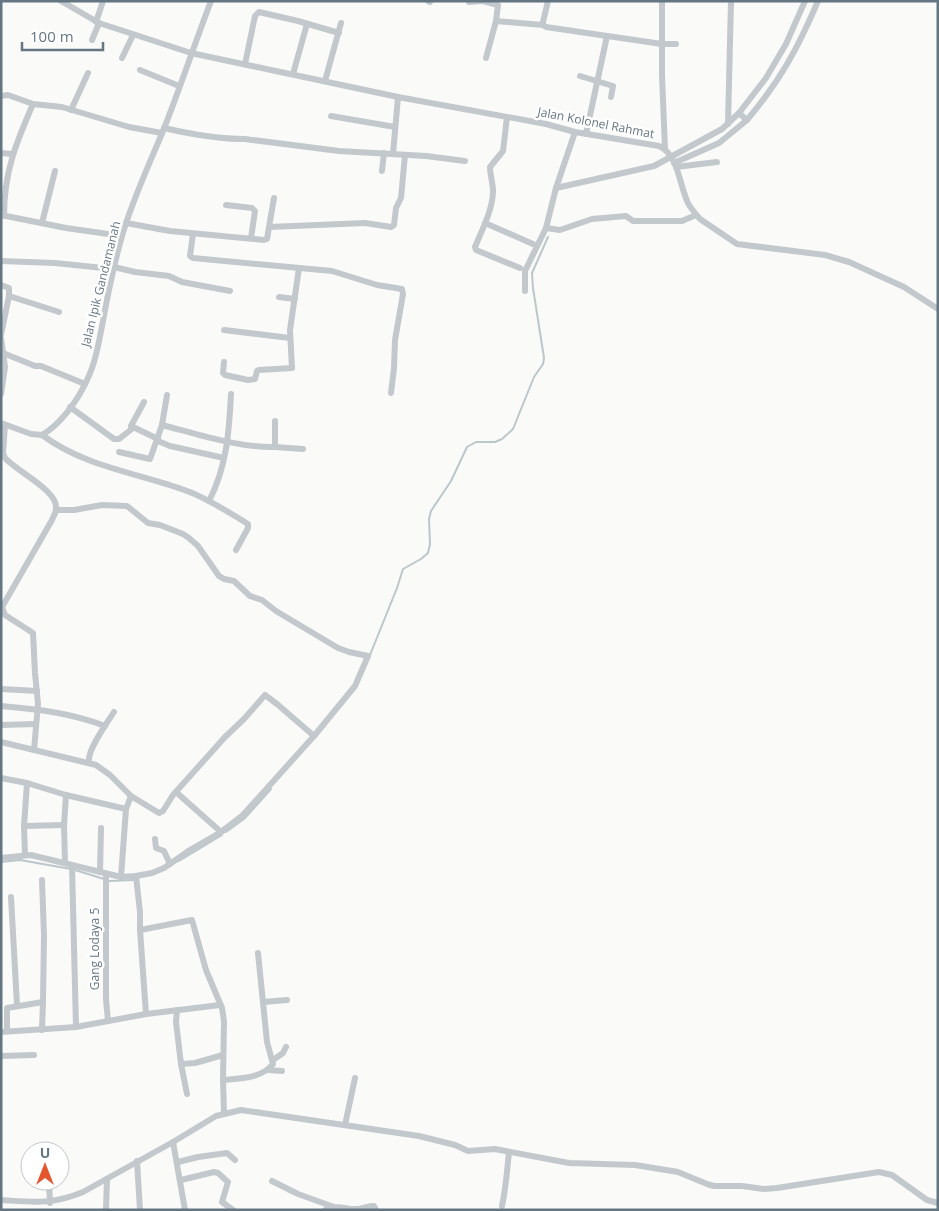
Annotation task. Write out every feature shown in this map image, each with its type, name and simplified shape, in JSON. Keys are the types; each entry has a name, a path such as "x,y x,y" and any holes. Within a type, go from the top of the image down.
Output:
{"street":[{"name":"Jalan Kolonel Rahmat","path":"61,1 98,22 191,53 398,96 546,124 575,132 622,141 652,144 665,149 673,162 693,217 737,244 825,255 849,262 904,288 938,309"},
{"path":"92,40 104,1"},
{"name":"Jalan Ipik Gandamanah","path":"42,435 53,429 70,407 85,384 92,368 126,223 211,1"},
{"path":"470,2 483,1 498,5 496,21 486,58"},
{"path":"543,26 548,1"},
{"path":"662,1 665,149"},
{"path":"728,124 731,1"},
{"path":"673,162 728,124 743,117 766,78 780,66 795,39 805,1"},
{"path":"556,188 673,162 719,143 743,117 780,66 818,1"},
{"path":"245,64 257,13 264,12 339,33"},
{"path":"496,21 662,44 676,44"},
{"path":"325,81 342,23"},
{"path":"293,74 307,24"},
{"path":"122,58 133,35"},
{"path":"586,134 607,36"},
{"path":"140,70 179,86"},
{"path":"71,110 88,73"},
{"path":"580,76 613,86 611,98"},
{"path":"1,96 8,95 33,104 62,107 129,127 339,151 426,156 465,161"},
{"path":"393,154 398,96"},
{"path":"33,104 12,154 3,184 3,216 122,236"},
{"path":"331,116 395,127"},
{"path":"507,117 503,151 493,161 490,168 493,192 485,223 475,247 476,250 520,268"},
{"path":"525,291 525,271 546,228 556,188 575,132"},
{"path":"1,153 12,154"},
{"path":"382,171 384,153"},
{"path":"270,227 365,223 393,226 396,208 401,198 404,155"},
{"path":"673,162 717,162"},
{"path":"42,223 55,171"},
{"path":"126,223 193,234 267,240 274,198"},
{"path":"226,205 252,208 255,211 251,238"},
{"path":"546,228 560,230 592,219 626,216 633,221 693,217"},
{"path":"485,223 533,244"},
{"path":"193,234 190,256 192,258 332,271 377,285 400,288 403,291 395,340 391,393"},
{"path":"1,261 114,268 169,276 182,282 230,291"},
{"path":"224,362 223,373 225,375 248,380 254,379 258,370 291,369 293,356 290,338 299,268"},
{"path":"1,285 9,288 1,336 5,368 1,394"},
{"path":"9,296 59,312"},
{"path":"279,297 295,299"},
{"path":"224,330 290,338"},
{"path":"3,353 85,384"},
{"path":"210,501 219,481 228,441 231,394"},
{"path":"119,452 148,460 151,457 162,425 167,395"},
{"path":"133,428 131,425 144,402"},
{"path":"70,407 115,440 133,428"},
{"path":"275,421 275,447"},
{"path":"34,750 38,710 34,633 4,615 2,607 56,510 53,497 4,458 3,424 31,434 42,435 63,449 108,468 187,491 210,501 248,524 248,528 236,550"},
{"path":"162,425 253,446 303,449"},
{"path":"133,428 170,446 224,458"},
{"path":"1,858 25,855 104,876 136,878 170,864 221,832 242,816 314,736 354,686 368,656 338,648 276,611 262,600 250,596 234,581 219,576 198,546 189,538 160,525 148,523 127,506 102,505 74,510 56,510"},
{"path":"1,689 37,691"},
{"path":"1,742 89,762 110,775 131,796 159,813 163,811 176,792 265,695 314,736"},
{"path":"1,706 55,712 84,718 105,726"},
{"path":"89,762 89,755 114,712"},
{"path":"1,725 36,724"},
{"path":"1,778 27,782 66,795 126,809"},
{"path":"25,855 24,826 27,782"},
{"path":"176,792 221,832"},
{"path":"66,795 64,826 70,866 76,1026"},
{"path":"121,876 126,809 131,796"},
{"path":"24,826 64,826"},
{"name":"Gang Lodaya 5","path":"101,828 108,1021"},
{"path":"155,839 156,848 164,851 170,864"},
{"path":"136,878 146,1014"},
{"path":"42,880 44,934 42,1030"},
{"path":"11,897 17,1006"},
{"path":"140,930 192,920 206,970 220,1005 225,1025 223,1055 224,1113"},
{"path":"223,1080 253,1077 268,1070 273,1064 267,1042 258,953"},
{"path":"263,1002 287,1000"},
{"path":"43,1002 7,1008 4,1032 76,1026 146,1014 220,1005"},
{"path":"178,1010 176,1022 187,1094"},
{"path":"273,1060 283,1053 286,1047"},
{"path":"1,1056 34,1054"},
{"path":"181,1064 195,1063 223,1055"},
{"path":"268,1070 282,1071"},
{"path":"345,1125 354,1078"},
{"path":"1,1200 42,1206 70,1198 173,1142 216,1116 241,1110 432,1139 468,1151 488,1149 569,1163 657,1167 678,1172 707,1184 764,1189 858,1174 886,1172 927,1200 938,1203"},
{"path":"173,1142 185,1210"},
{"path":"502,1206 507,1181 509,1152"},
{"path":"178,1162 227,1153 235,1160"},
{"path":"137,1161 140,1210"},
{"path":"181,1180 212,1172 218,1173 228,1182 222,1202 233,1210"},
{"path":"106,1179 106,1210"},
{"path":"272,1180 298,1194 334,1207 359,1209 372,1205 376,1210"},
{"path":"49,1191 50,1203"},
{"path":"326,1210 334,1207"}],"waterway":[{"path":"370,655 403,569 428,553 431,511 451,481 467,447 476,442 495,442 502,439 513,429 534,377 543,364 544,358 532,273 548,237"},
{"path":"226,832 244,819 271,789"},
{"path":"179,861 222,835"},
{"path":"1,862 20,860 71,869"},
{"path":"75,870 104,879"},
{"path":"109,881 134,880"}]}
